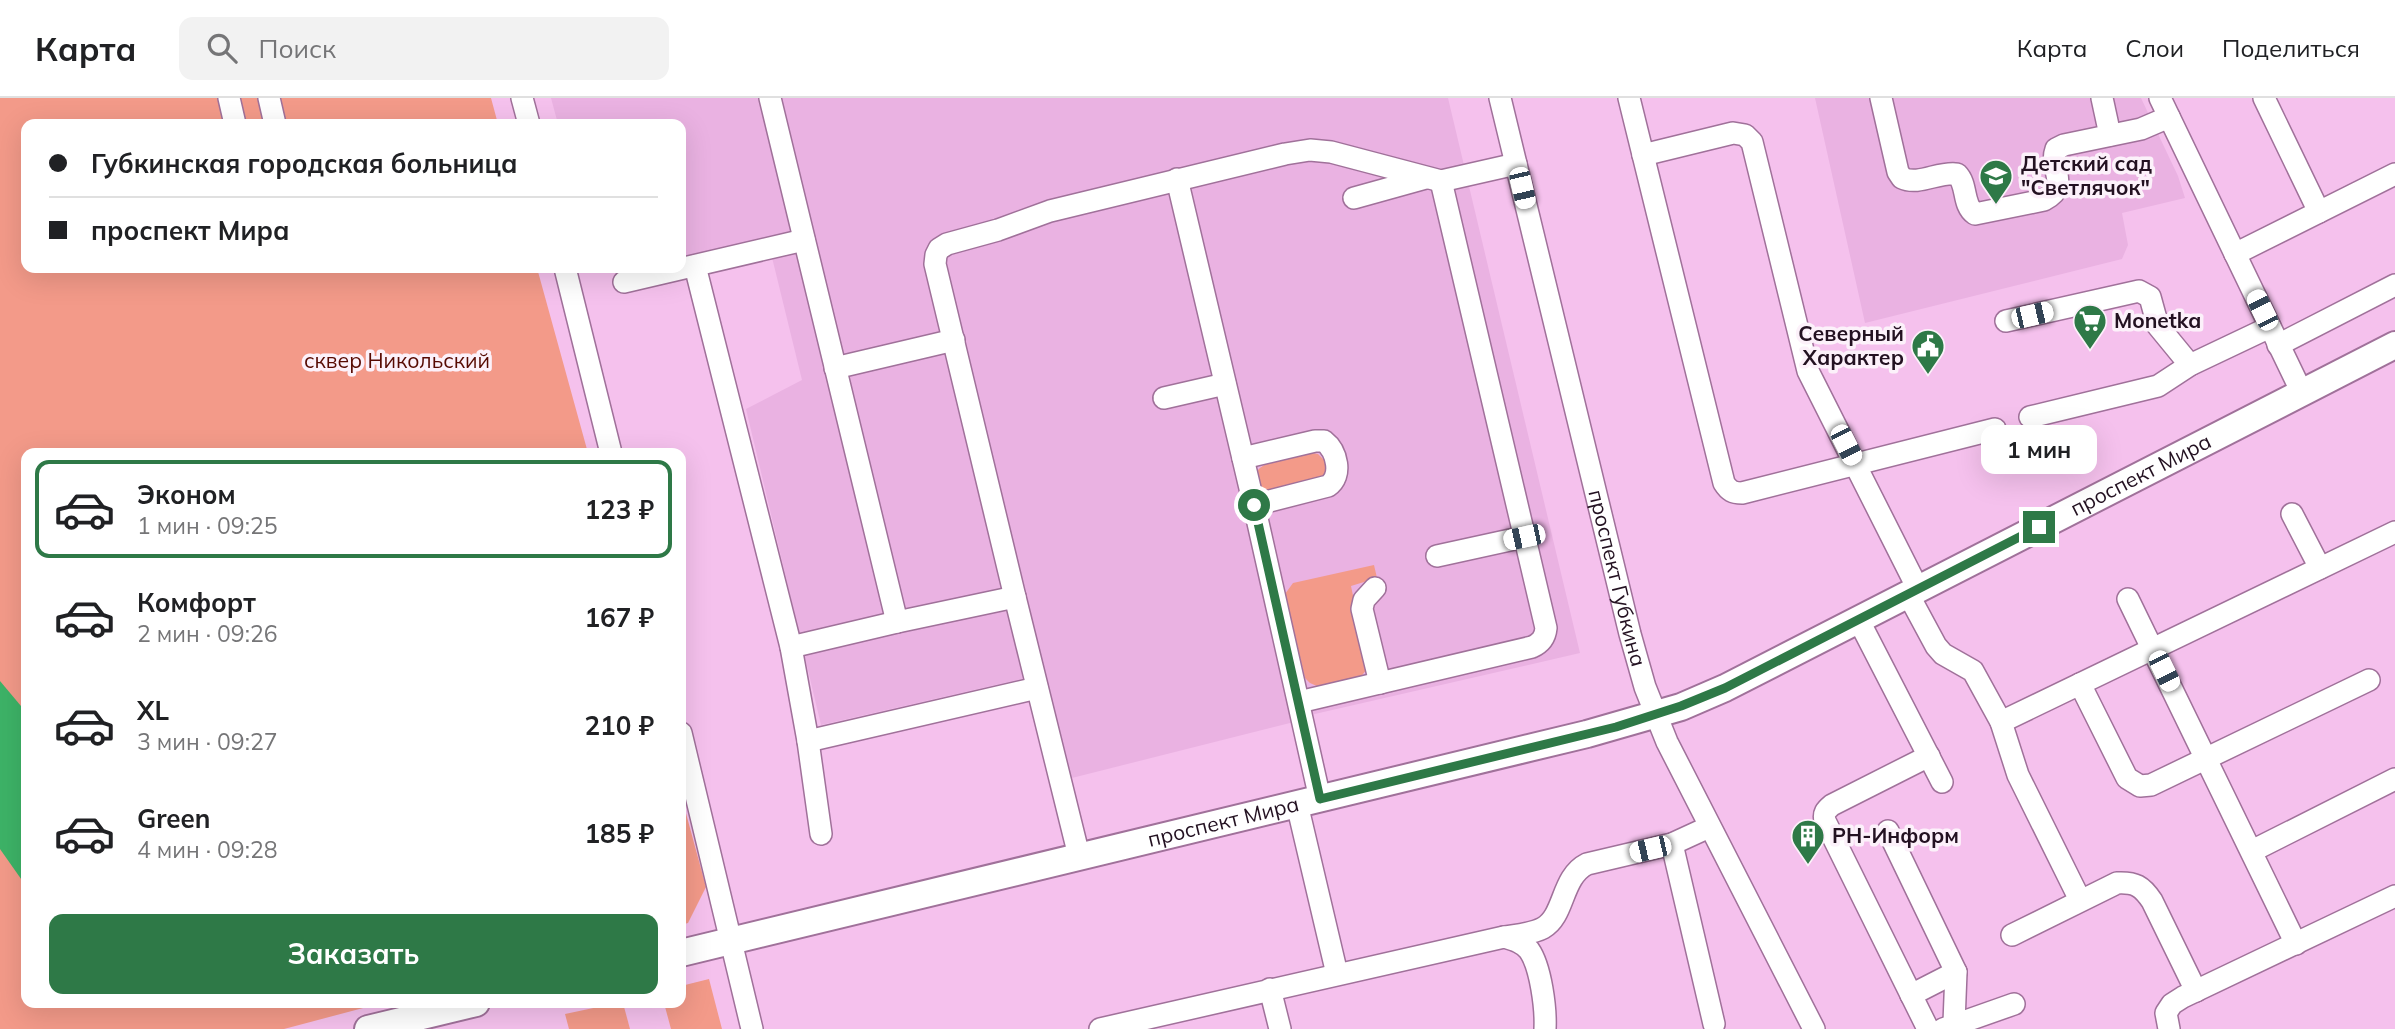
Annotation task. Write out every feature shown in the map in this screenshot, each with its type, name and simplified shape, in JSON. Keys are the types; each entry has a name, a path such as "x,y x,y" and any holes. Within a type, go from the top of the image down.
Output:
{"main road":[{"name":"проспект Мира","path":"686,952 1597,732 1655,715 1725,688 2395,345"},
{"path":"368,1029 455,1008"}],"street":[{"path":"229,98 235,119"},
{"path":"268,98 274,119"},
{"path":"522,98 528,119"},
{"path":"770,98 897,622"},
{"name":"проспект Губкина","path":"1500,98 1630,634 1655,715 1709,827 1814,1029"},
{"path":"1629,98 1720,470 1727,489 1742,493 1995,429"},
{"path":"1881,98 1898,172 1902,178 1915,180 1949,173 1957,174 1963,182 1968,207 1975,214 2052,196 2058,183 2054,159 2056,149 2141,129 2162,103 2302,393"},
{"path":"2102,98 2110,135"},
{"path":"2264,98 2319,212"},
{"path":"1643,155 1733,133 1745,135 1752,142 1804,358 1855,464 1936,646 1943,654 1973,671 2001,722 2018,775 2080,900"},
{"path":"1079,856 935,264 939,249 947,244 998,230 1049,211 1310,150 1357,157 1435,180"},
{"path":"1354,198 1516,164"},
{"path":"2235,254 2395,174"},
{"path":"1177,179 1299,702 1308,801 1337,974"},
{"path":"1299,702 1540,644 1545,635 1546,628 1524,537 1435,180"},
{"path":"686,268 804,240"},
{"path":"695,266 791,647 821,834"},
{"path":"566,273 610,448"},
{"path":"624,282 664,273"},
{"path":"2031,416 2158,386 2190,365 2274,336 2395,285"},
{"path":"2006,321 2139,291 2150,297 2158,326 2190,365"},
{"path":"835,368 954,340"},
{"path":"1164,398 1224,384"},
{"path":"1243,458 1324,441 1332,450 1337,471 1334,482 1328,486 1254,505"},
{"path":"2292,514 2320,568"},
{"path":"2001,722 2395,531"},
{"path":"1437,556 1524,537"},
{"path":"1375,588 1364,600 1362,609 1380,683"},
{"path":"791,647 1015,597"},
{"path":"2128,599 2296,944"},
{"path":"1858,619 1942,782"},
{"path":"2080,684 2127,778 2140,786 2151,785 2369,680"},
{"path":"808,741 1037,688"},
{"path":"686,754 752,1029"},
{"path":"1928,1029 1824,815 1832,805 1929,755"},
{"path":"2252,851 2395,779"},
{"path":"1100,1029 1546,927 1552,921 1578,868 1672,844 1709,827"},
{"path":"1888,831 1956,972 1949,1026 1973,1020 2014,1003"},
{"path":"1672,844 1714,1024"},
{"path":"2012,935 2117,883 2132,882 2143,888 2152,901 2196,991"},
{"path":"2169,1029 2166,1013 2172,1004 2395,896"},
{"path":"1504,937 1519,941 1536,964 1545,1011 1545,1029"},
{"path":"1910,995 1956,972"},
{"path":"1270,989 1280,1029"}],"shaded area":[{"path":"551,98 1448,98 1580,653 1293,719 1294,722 1052,783 1026,678 821,725 746,409 802,380 767,237 686,256 686,119 557,119"},
{"name":"Детский сад \"Светлячок\"","path":"1815,98 2141,98 2178,176 2185,198 2122,213 2128,245 2122,259 1865,323"},
{"path":"0,681 21,706 21,879 0,849"}],"green space":[{"name":"сквер Никольский","path":"0,98 491,98 497,119 21,119 21,273 538,273 587,448 21,448 21,1008 363,1008 284,1029 0,1029"},
{"path":"1312,453 1318,454 1326,462 1323,478 1270,493 1259,486 1256,475 1263,466"},
{"path":"1374,565 1377,578 1351,586 1368,668 1358,680 1319,687 1310,683 1305,678 1285,594 1293,583"},
{"path":"686,813 706,887 686,924"},
{"path":"709,979 722,1029 671,1029 665,1008 686,1008 686,985"},
{"path":"593,1008 624,1008 630,1029 569,1029 565,1014"}],"place":[{"name":"Детский сад \"Светлячок\"","path":"1996,206"},
{"name":"Monetka","path":"2090,351"},
{"name":"Северный Характер","path":"1928,376"},
{"name":"РН-Информ","path":"1808,866"}],"route":[{"path":"1254,505 1320,799 1601,731 1681,706 1725,688 2039,527"}]}
